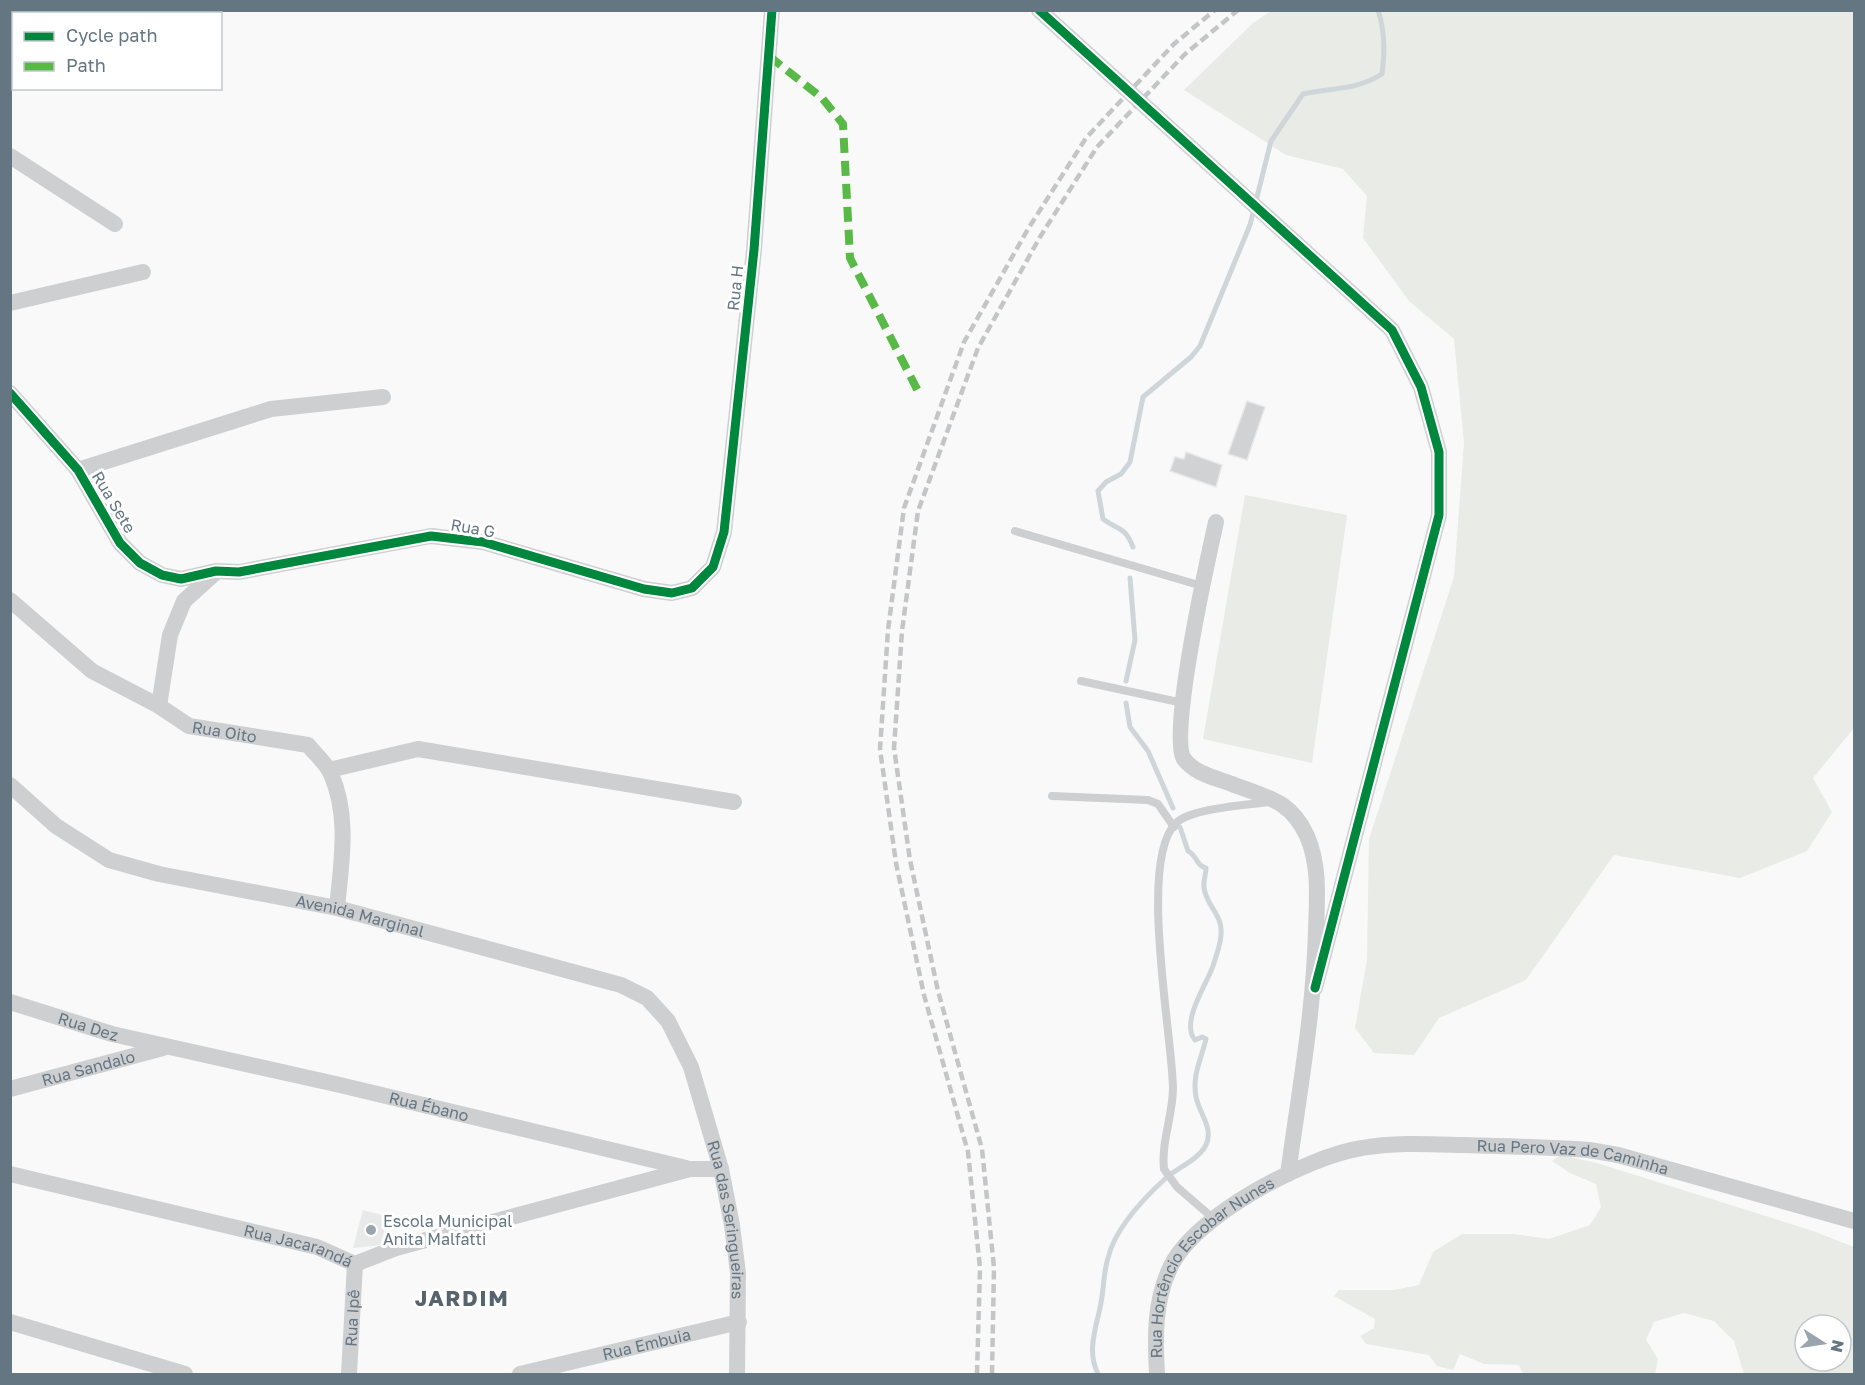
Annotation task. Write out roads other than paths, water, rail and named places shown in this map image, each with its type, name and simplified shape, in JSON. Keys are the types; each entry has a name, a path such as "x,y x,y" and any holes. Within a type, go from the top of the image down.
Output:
{"street":[{"name":"Rua H","path":"713,567 724,532 740,396 766,108 772,10"},
{"path":"1039,10 1392,330 1421,387 1438,452 1439,515 1315,988 1287,1174"},
{"path":"10,156 116,224"},
{"path":"10,303 143,272"},
{"name":"Rua Sete","path":"10,393 78,470 120,543 140,563 162,575 181,579 216,571"},
{"path":"78,470 271,409 383,397"},
{"path":"1215,522 1183,703 1180,746 1183,758 1196,770 1275,801 1295,813 1316,865 1315,988"},
{"name":"Rua G","path":"216,571 239,572 431,536 483,542 644,589 672,593 692,588 713,567"},
{"path":"159,706 170,635 184,601 216,571"},
{"name":"Rua Oito","path":"10,600 92,671 159,706 189,726 308,745 329,770 340,808 344,834 337,908"},
{"path":"329,770 418,749 734,802"},
{"name":"Avenida Marginal","path":"10,785 56,826 109,860 159,874 337,908 540,965 621,985 647,998 668,1021 691,1067"},
{"name":"Rua Dez","path":"10,1002 60,1019 167,1047"},
{"name":"Rua Sandalo","path":"10,1089 167,1047"},
{"name":"Rua Ébano","path":"167,1047 340,1085 690,1169"},
{"name":"Rua das Seringueiras","path":"691,1067 721,1169 732,1225 739,1322 737,1374"},
{"name":"Rua Pero Vaz de Caminha","path":"1287,1174 1338,1152 1400,1144 1589,1150 1617,1155 1854,1221"},
{"name":"Rua Jacarandá","path":"10,1174 317,1246 355,1264 396,1248 690,1169 721,1169"},
{"name":"Rua Hortêncio Escobar Nunes","path":"1157,1374 1155,1342 1159,1299 1170,1266 1190,1239 1214,1219 1287,1174"},
{"name":"Rua Ipê","path":"349,1374 355,1264"},
{"path":"10,1322 185,1374"},
{"name":"Rua Embuia","path":"520,1374 739,1322"}],"lane":[{"path":"1015,531 1202,586"},
{"path":"1081,681 1183,703"},
{"path":"1052,796 1148,800 1158,804 1174,826"},
{"path":"1214,1219 1177,1187 1164,1169 1164,1151 1172,1112 1173,1089 1158,891 1160,864 1167,836 1174,826 1191,815 1275,801"}],"waterway":[{"path":"1133,547 1124,532 1103,519 1098,491 1106,482 1121,474 1130,462 1143,397 1191,357 1200,346 1250,225 1271,141 1303,94 1353,86 1382,74 1384,42 1378,10"},
{"path":"1126,681 1135,640 1130,578"},
{"path":"1126,703 1130,727 1148,751 1173,808"},
{"path":"1098,1374 1093,1358 1093,1341 1106,1264 1117,1236 1149,1194 1167,1177 1198,1155 1208,1139 1207,1127 1195,1089 1196,1075 1206,1039 1202,1037 1195,1040 1191,1032 1191,1023 1196,1003 1213,966 1220,943 1221,925 1205,892 1206,868 1200,865 1188,851 1180,827"}],"railway":[{"path":"977,1374 980,1268 968,1152 924,995 896,863 880,749 888,630 904,508 964,342 1028,229 1086,138 1174,44 1215,10"},
{"path":"992,1374 994,1268 982,1149 938,991 910,860 894,748 902,631 918,511 978,348 1040,237 1097,147 1184,55 1238,10"}],"place":[{"name":"Escola Municipal Anita Malfatti","path":"371,1230"}],"district":[{"name":"JARDIM","path":"462,1297"}]}
